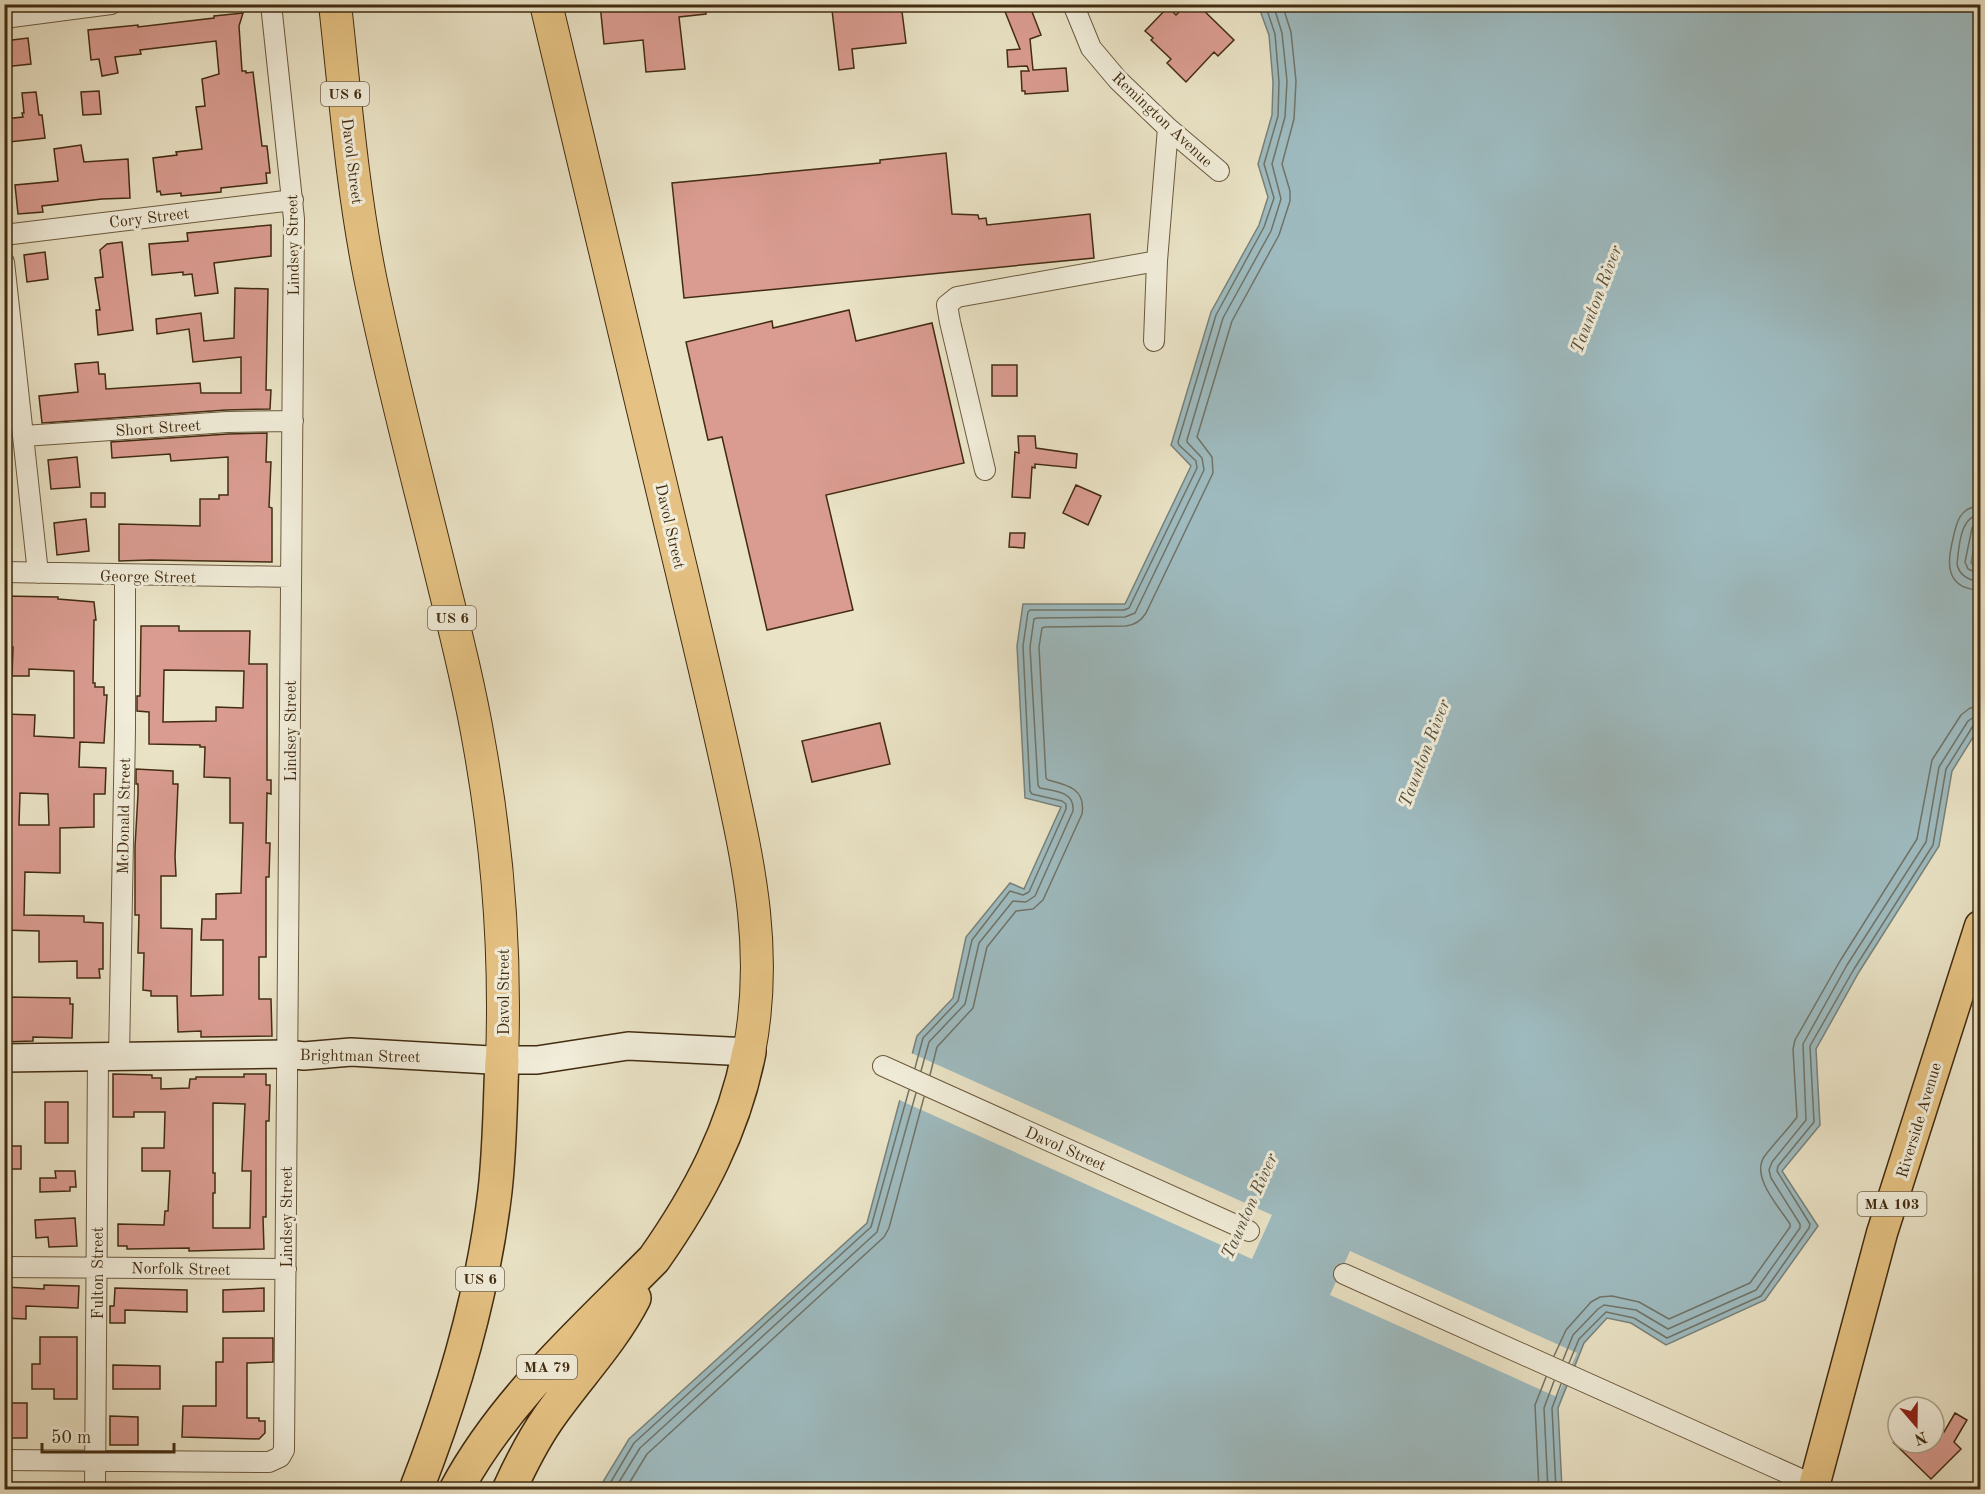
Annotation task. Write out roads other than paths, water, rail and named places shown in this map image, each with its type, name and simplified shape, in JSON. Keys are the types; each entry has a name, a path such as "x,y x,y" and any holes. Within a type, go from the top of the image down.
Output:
{"highway":[{"name":"Davol Street","path":"335,4 355,183 369,274 466,679 487,788 498,874 501,924 502,1060"},
{"name":"Davol Street","path":"546,4 715,712 745,850 754,904 758,951 756,1006 749,1052"},
{"path":"509,1490 524,1458 547,1420 623,1318 654,1259 684,1215 710,1169 736,1104 749,1052"},
{"name":"US 6","path":"416,1490 461,1364 479,1282 495,1192 500,1134 502,1060"},
{"name":"MA 79","path":"456,1490 489,1436 518,1399 654,1259"}],"main road":[{"name":"Riverside Avenue","path":"1817,1488 1882,1233 1980,926"},
{"name":"Brightman Street","path":"4,1058 287,1054 304,1056 351,1052 537,1060 628,1046 749,1052"}],"street":[{"path":"16,13 111,4"},
{"name":"Lindsey Street","path":"95,1460 269,1462 280,1457 285,1446 293,200 271,4"},
{"name":"Remington Avenue","path":"1072,4 1090,48 1132,95 1219,171"},
{"path":"1154,341 1157,261 1168,128"},
{"name":"Cory Street","path":"4,235 293,200"},
{"path":"985,470 947,305 957,297 1157,261"},
{"path":"4,262 38,573"},
{"name":"Short Street","path":"24,436 227,422 293,421"},
{"name":"George Street","path":"4,572 125,576 291,577"},
{"name":"McDonald Street","path":"109,1057 125,731 125,576"},
{"name":"Fulton Street","path":"95,1490 97,1267 109,1057"},
{"name":"Davol Street","path":"883,1066 1249,1231"},
{"name":"Norfolk Street","path":"4,1267 286,1269"},
{"path":"1344,1274 1817,1488"},
{"path":"4,1460 95,1460"}],"water":[{"name":"Taunton River","path":"1258,5 1980,5 1980,516 1971,563 1980,569 1980,726 1952,771 1939,846 1859,972 1816,1049 1820,1125 1782,1171 1818,1226 1765,1300 1666,1345 1631,1323 1607,1318 1584,1343 1558,1408 1562,1489 598,1490 629,1439 867,1223 917,1036 953,998 966,937 1010,883 1024,889 1061,807 1025,798 1017,646 1023,604 1125,604 1191,466 1171,445 1211,312 1259,225 1268,197 1258,164 1272,115 1273,82 1269,35"}]}
